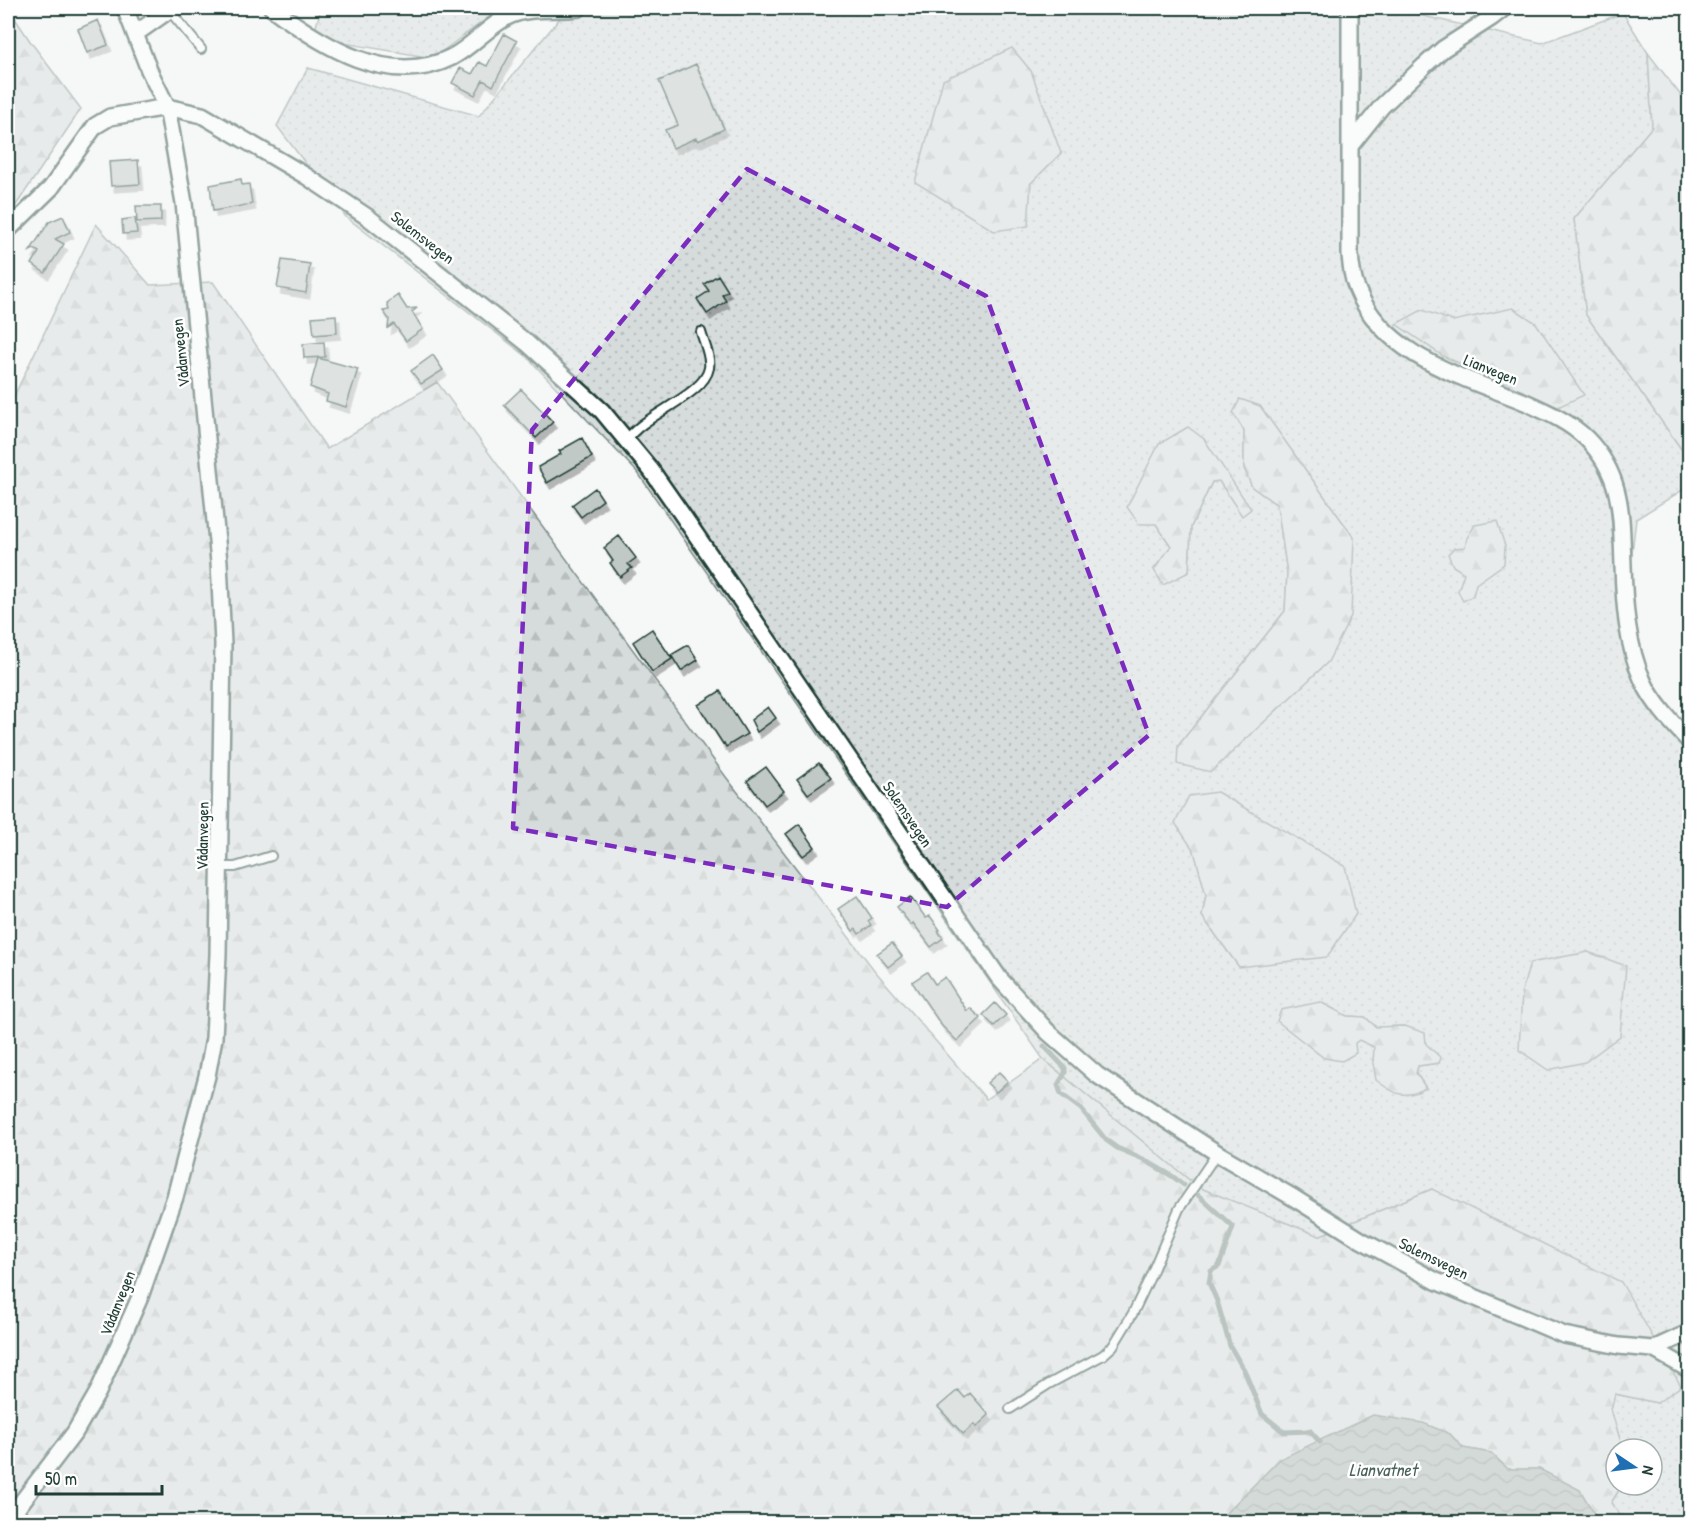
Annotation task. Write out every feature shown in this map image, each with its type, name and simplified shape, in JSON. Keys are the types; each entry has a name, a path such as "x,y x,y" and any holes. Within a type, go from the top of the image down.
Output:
{"street":[{"name":"Vådanvegen","path":"8,1520 75,1432 98,1392 140,1296 175,1197 207,1076 214,1038 223,644 219,562 184,203 167,107 125,8"},
{"path":"272,8 329,46 372,64 401,68 431,64 449,58 474,43 510,16 527,10 579,8"},
{"name":"Lianvegen","path":"1350,8 1348,77 1350,254 1356,289 1376,322 1408,349 1469,381 1547,412 1579,432 1601,456 1610,471 1619,495 1625,606 1634,655 1649,693 1689,742"},
{"path":"1350,146 1382,106 1430,60 1504,8"},
{"path":"135,34 171,9"},
{"path":"8,230 51,188 95,126 110,117 167,107"},
{"name":"Solemsvegen","path":"167,107 202,115 224,126 369,218 527,343 602,411 651,470 999,978 1048,1032 1097,1075 1217,1153 1360,1240 1436,1281 1564,1335 1619,1346 1653,1349 1689,1370"},
{"path":"1653,1349 1689,1332"}],"lane":[{"path":"171,9 201,49"},
{"path":"627,440 640,425 706,378 709,356 701,332"},
{"path":"219,867 235,867 271,856"},
{"path":"1010,1409 1049,1384 1103,1355 1113,1346 1150,1277 1179,1209 1217,1153"}],"highlighted area":[{"path":"747,169 986,296 1149,735 947,907 513,828 532,430"}],"green space":[{"path":"8,8 81,109 8,217"},
{"path":"321,8 501,8 433,58 313,38"},
{"path":"538,8 1388,8 1542,43 1623,13 1648,53 1652,127 1574,219 1586,315 1689,460 1689,486 1636,519 1628,586 1647,675 1689,731 1689,1522 1625,1522 1611,1503 1615,1497 1664,1497 1664,1437 1619,1437 1611,1410 1615,1394 1657,1403 1432,1189 1319,1236 1198,1188 1043,1059 638,473 526,356 346,217 277,126 308,68 479,116 561,17","holes":["1061,153 1031,183 915,182","1260,406 1354,538 1178,746 1285,611 1287,573 1277,505 1252,487 1244,468 1244,431","1204,439 1242,515 1219,481 1212,482 1191,527 1189,572 1154,569 1171,546 1156,524","1194,850 1239,967 1202,916 1206,895","1320,1002 1347,1016 1365,1017 1376,1027 1405,1026 1439,1063 1418,1066 1416,1073 1426,1088 1373,1063 1375,1047 1359,1040 1355,1043"]},
{"path":"1012,48 1031,71 1061,153 1031,183 1028,226 994,231 915,182 943,80"},
{"path":"1648,53 1689,106 1689,460 1586,315 1574,219 1652,127"},
{"path":"96,224 150,285 213,282 327,449 437,382 726,777 875,971 986,1099 1043,1059 1198,1187 1319,1236 1432,1189 1621,1282 1681,1386 1657,1403 1615,1394 1611,1410 1619,1437 1604,1437 1604,1497 1615,1497 1611,1503 1625,1522 1599,1522 1580,1490 1539,1469 1508,1469 1491,1453 1463,1448 1450,1434 1320,1442 1280,1459 1217,1522 8,1522 8,409"},
{"path":"1513,308 1536,323 1584,395 1558,407 1443,356 1396,324 1422,310 1453,321"},
{"path":"1240,399 1260,406 1354,538 1351,616 1328,662 1211,772 1177,764 1178,746 1285,611 1287,573 1277,505 1252,487 1244,468 1244,431 1233,413"},
{"path":"1188,427 1204,439 1251,509 1242,516 1219,481 1212,482 1191,527 1189,572 1163,585 1154,570 1171,546 1156,524 1139,524 1127,507 1159,444"},
{"path":"1497,521 1505,546 1504,564 1476,584 1473,596 1463,601 1458,591 1464,573 1453,566 1448,554 1454,548 1465,547 1467,538 1475,525"},
{"path":"1217,792 1345,866 1356,914 1327,957 1239,967 1202,916 1206,895 1194,851 1175,823 1189,796"},
{"path":"1588,952 1626,966 1620,1036 1585,1062 1548,1070 1519,1050 1522,991 1530,963"},
{"path":"1320,1002 1347,1016 1365,1017 1376,1027 1405,1026 1425,1033 1426,1044 1441,1058 1439,1063 1418,1066 1416,1073 1426,1088 1411,1094 1394,1092 1376,1080 1373,1063 1374,1047 1359,1040 1355,1043 1356,1053 1342,1061 1324,1058 1277,1021 1281,1010"}],"water":[{"name":"Lianvatnet","path":"1373,1415 1423,1423 1450,1434 1463,1448 1491,1453 1508,1469 1539,1469 1580,1490 1599,1522 1217,1522 1280,1459"}],"building":[{"path":"98,20 108,45 87,53 78,29"},
{"path":"504,34 517,41 493,86 483,80 475,95 452,83 460,68 472,74 479,62 487,66"},
{"path":"696,64 724,129 698,141 696,138 673,148 665,130 678,125 659,81"},
{"path":"138,160 140,184 111,186 109,162"},
{"path":"241,179 242,185 249,184 252,204 213,211 210,185"},
{"path":"136,206 161,206 161,221 137,222"},
{"path":"63,216 70,232 55,239 64,244 45,273 32,264 39,252 34,249 30,251 49,222"},
{"path":"135,218 137,233 123,234 122,220"},
{"path":"282,260 310,264 306,293 277,288"},
{"path":"718,275 728,291 722,295 726,301 707,314 697,299 709,291 704,284"},
{"path":"398,295 407,309 417,308 412,312 423,329 406,341 394,324 388,328 389,319 383,311 389,310 387,303"},
{"path":"336,315 337,333 314,335 312,317"},
{"path":"324,342 325,357 304,358 303,344"},
{"path":"433,355 443,370 421,384 411,371"},
{"path":"318,358 358,369 346,407 326,401 328,394 310,387"},
{"path":"521,389 553,422 536,438 504,405"},
{"path":"582,438 592,457 547,483 538,467 561,454 559,451"},
{"path":"595,488 603,500 581,517 572,505"},
{"path":"619,536 636,558 628,564 632,568 620,577 610,563 613,561 604,548"},
{"path":"652,629 672,659 652,672 633,642"},
{"path":"688,645 698,660 681,671 671,655"},
{"path":"720,691 747,734 726,747 698,705"},
{"path":"768,707 776,718 757,732 751,720"},
{"path":"819,763 831,778 808,794 797,779"},
{"path":"766,767 784,791 765,805 747,781"},
{"path":"799,824 815,847 803,856 786,834"},
{"path":"857,896 872,918 868,921 871,925 859,934 856,929 853,931 838,909"},
{"path":"910,897 926,918 930,916 940,930 938,931 943,938 931,947 913,923 911,925 897,907"},
{"path":"892,943 902,956 888,967 877,954"},
{"path":"927,972 935,984 945,977 967,1011 970,1008 981,1018 957,1041 942,1026 912,982"},
{"path":"995,1003 1006,1015 994,1026 983,1015"},
{"path":"999,1072 1008,1081 996,1092 987,1083"},
{"path":"958,1390 965,1398 970,1393 989,1415 976,1427 974,1424 963,1434 938,1407"}],"waterway":[{"path":"1044,1046 1065,1068 1065,1073 1058,1085 1061,1094 1081,1109 1106,1140 1117,1148 1143,1159 1184,1185"},
{"path":"1198,1195 1233,1227 1219,1266 1211,1271 1209,1283 1217,1301 1230,1346 1244,1370 1262,1414 1284,1432 1310,1431 1320,1442"}]}
